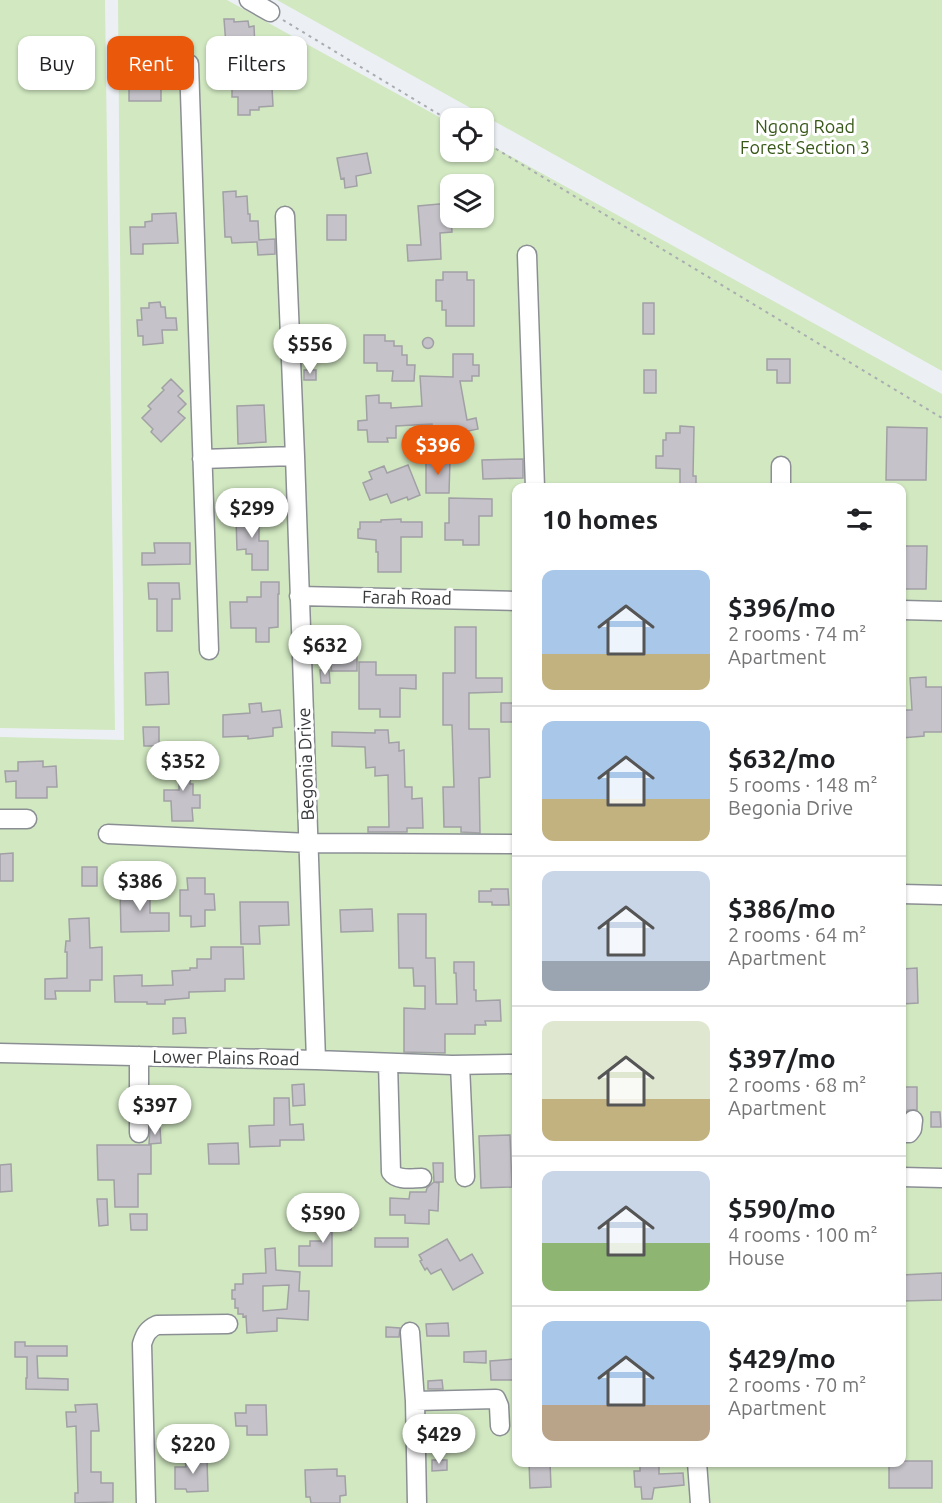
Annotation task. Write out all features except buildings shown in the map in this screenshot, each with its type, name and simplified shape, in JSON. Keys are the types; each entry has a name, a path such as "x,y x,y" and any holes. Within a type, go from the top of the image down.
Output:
{"street":[{"path":"249,0 270,12"},
{"path":"190,90 209,650"},
{"name":"Begonia Drive","path":"285,216 316,1059"},
{"path":"527,255 535,483"},
{"path":"202,459 295,456"},
{"path":"781,466 782,483"},
{"name":"Farah Road","path":"299,596 512,600"},
{"path":"906,610 942,611"},
{"path":"0,819 27,819"},
{"path":"108,834 309,843 512,844"},
{"path":"906,894 942,895"},
{"name":"Lower Plains Road","path":"0,1053 316,1059 456,1065 512,1064"},
{"path":"139,1056 139,1133"},
{"path":"388,1062 391,1172 398,1178 422,1178"},
{"path":"456,1065 465,1177"},
{"path":"906,1177 942,1178"},
{"path":"146,1503 142,1354 145,1335 149,1329 157,1325 228,1323"},
{"path":"410,1332 415,1401 417,1503"},
{"path":"415,1401 496,1399 499,1406 500,1426"},
{"path":"697,1467 700,1503"}],"path":[{"path":"270,12 440,115"},
{"path":"494,148 942,418"}],"green space":[{"path":"0,0 105,0 115,730 0,728"},
{"path":"118,0 227,0 292,36 206,36 206,90 307,90 307,44 440,117 440,162 494,162 494,147 942,394 942,1503 0,1503 0,737 124,740 119,90 194,90 194,36 118,36"},
{"name":"Ngong Road Forest Section 3","path":"277,0 942,0 942,371 494,121 494,108 471,108"}]}
